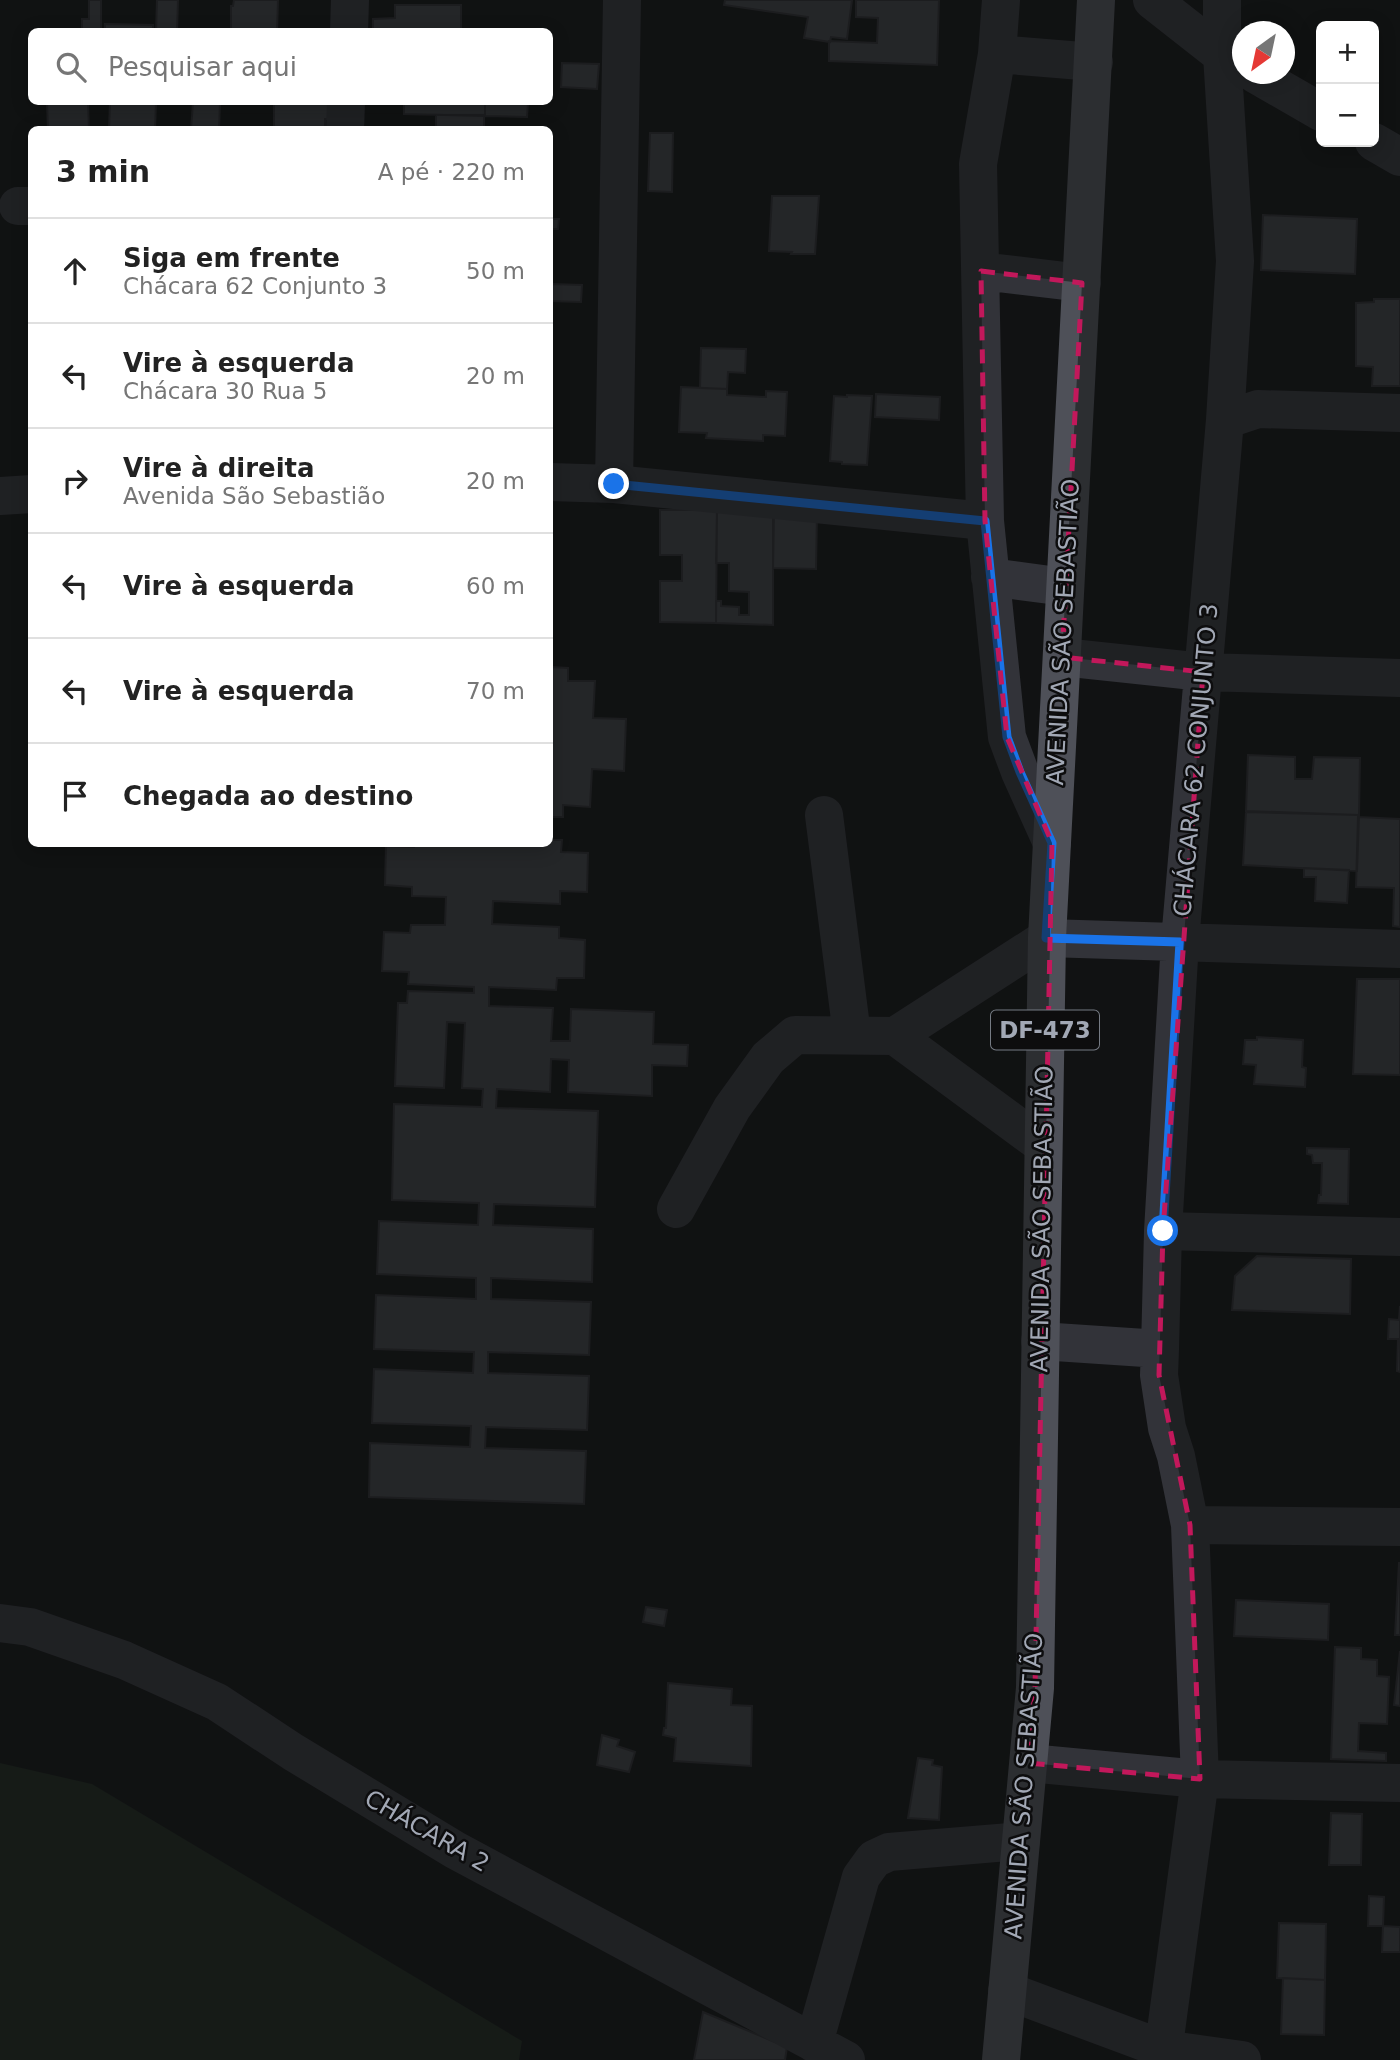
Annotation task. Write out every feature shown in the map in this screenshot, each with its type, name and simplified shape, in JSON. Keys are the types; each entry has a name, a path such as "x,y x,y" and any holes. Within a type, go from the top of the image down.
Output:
{"main road":[{"name":"AVENIDA SÃO SEBASTIÃO","path":"1001,2060 1035,1688 1046,938 1096,0"}],"street":[{"path":"349,28 350,0"},
{"path":"614,484 622,0"},
{"path":"1001,0 997,54 978,164 985,521 1007,737 1052,843"},
{"path":"1152,0 1232,61"},
{"name":"CHÁCARA 62 CONJUNTO 3","path":"1222,0 1232,61"},
{"path":"997,54 1094,62"},
{"name":"CHÁCARA 62 CONJUNTO 3","path":"1162,2054 1200,1779 1189,1525 1167,1428 1159,1375 1163,1231 1180,942 1225,419 1235,261 1232,84"},
{"path":"1273,84 1316,108"},
{"path":"345,126 346,105"},
{"path":"1379,145 1400,157"},
{"path":"981,271 1082,283"},
{"path":"1225,419 1258,408 1400,413"},
{"path":"553,482 614,484 985,521"},
{"path":"0,496 28,494"},
{"path":"990,577 1065,587"},
{"path":"1062,657 1203,672 1400,678"},
{"path":"824,815 852,1035"},
{"path":"676,1209 732,1108 768,1058 795,1035 895,1035 1046,938 1400,949"},
{"path":"895,1035 1043,1145"},
{"path":"1163,1231 1400,1237"},
{"path":"1040,1341 1160,1349"},
{"path":"1189,1525 1400,1527"},
{"name":"CHÁCARA 2","path":"0,1623 30,1627 124,1660 217,1702 293,1752 455,1850 830,2051"},
{"path":"1029,1763 1200,1779 1400,1783"},
{"path":"830,2051 861,1877 874,1859 889,1852 1021,1841"},
{"path":"1007,1991 1162,2054 1242,2060"}],"highlighted area":[{"path":"981,271 1082,283 1062,657 1203,672 1163,1231 1159,1375 1190,1525 1200,1779 1029,1763 1035,1688 1052,843 1007,737 985,521"}],"shaded area":[{"path":"0,1763 92,1784 522,2041 519,2060 0,2060"}],"building":[{"path":"89,0 101,0 101,28 82,28 82,19 89,19"},
{"path":"157,0 178,0 177,28 156,28"},
{"path":"234,0 278,0 277,28 231,28"},
{"path":"725,0 852,0 847,39 831,37 830,42 804,38 808,17 724,5"},
{"path":"856,0 939,0 937,65 829,61 829,41 877,43 878,18 856,17"},
{"path":"395,5 461,5 461,28 373,28 373,19 395,18"},
{"path":"105,24 153,25 153,28 105,28"},
{"path":"562,63 599,64 597,89 561,87"},
{"path":"47,105 88,105 89,126 48,126"},
{"path":"110,105 156,105 155,126 109,126"},
{"path":"193,105 220,105 219,126 191,126"},
{"path":"274,105 330,105 329,119 325,119 325,126 274,126"},
{"path":"404,105 485,105 485,116 404,114"},
{"path":"485,105 528,105 527,117 485,116"},
{"path":"436,115 484,115 484,126 436,126"},
{"path":"650,133 673,133 672,192 648,191"},
{"path":"772,196 819,196 815,254 769,251"},
{"path":"1263,215 1357,219 1355,274 1261,270"},
{"path":"553,219 559,219 558,229 553,229"},
{"path":"553,284 582,285 581,302 553,301"},
{"path":"1374,299 1400,299 1400,386 1372,386 1373,367 1356,366 1356,303 1374,302"},
{"path":"701,348 746,349 745,373 728,372 727,389 700,388"},
{"path":"681,387 727,389 727,395 766,397 766,391 787,392 785,436 763,435 763,441 706,438 707,433 679,432"},
{"path":"876,394 940,397 939,420 875,417"},
{"path":"834,396 872,396 867,465 830,461"},
{"path":"660,510 717,510 716,623 660,622 660,581 682,581 682,555 660,555"},
{"path":"717,510 773,513 773,625 716,623 716,601 721,601 721,606 739,607 739,615 749,615 749,592 729,591 729,563 716,563"},
{"path":"774,512 817,513 816,569 773,568"},
{"path":"553,667 568,668 568,681 595,681 593,718 626,719 624,771 592,769 590,807 563,805 563,817 553,817"},
{"path":"1248,755 1295,757 1295,779 1312,779 1314,757 1360,758 1359,815 1246,811"},
{"path":"1246,812 1359,815 1357,871 1243,865"},
{"path":"1358,817 1400,819 1400,927 1393,926 1394,888 1356,887"},
{"path":"553,840 562,840 561,852 588,853 587,892 560,891 560,904 493,901 492,924 559,927 559,938 585,940 584,978 557,978 556,990 489,987 489,1006 553,1008 551,1041 570,1041 571,1009 654,1012 653,1044 688,1045 687,1066 652,1065 652,1096 568,1092 569,1060 551,1059 550,1092 497,1089 496,1108 598,1111 595,1207 494,1204 493,1225 593,1229 592,1282 491,1278 491,1299 591,1302 589,1355 488,1352 488,1373 589,1376 587,1430 486,1427 485,1448 586,1451 584,1504 369,1497 370,1443 470,1447 471,1426 372,1423 374,1369 473,1373 474,1352 374,1349 376,1295 476,1299 476,1278 377,1274 379,1221 478,1225 479,1203 392,1200 394,1104 482,1107 483,1089 462,1088 465,1023 447,1022 444,1088 395,1086 398,1003 407,1003 408,991 474,993 474,987 408,984 409,972 382,971 384,932 410,933 411,925 445,925 446,897 412,896 412,887 385,885 386,847 553,847"},
{"path":"1304,868 1349,870 1347,903 1315,901 1316,877 1304,877"},
{"path":"1357,979 1400,979 1400,1075 1353,1074"},
{"path":"1257,1037 1303,1040 1302,1067 1306,1068 1305,1087 1254,1084 1256,1065 1243,1064 1245,1040 1257,1040"},
{"path":"1307,1148 1349,1149 1348,1204 1318,1203 1321,1195 1322,1163 1313,1163 1312,1155 1307,1154"},
{"path":"1257,1256 1351,1259 1350,1314 1232,1310 1235,1276"},
{"path":"1400,1306 1400,1372 1397,1371 1398,1339 1388,1339 1389,1319 1399,1320"},
{"path":"1399,1563 1400,1635 1395,1635"},
{"path":"1236,1600 1329,1604 1328,1640 1234,1636"},
{"path":"646,1607 667,1610 664,1626 643,1622"},
{"path":"1335,1647 1361,1648 1361,1659 1377,1660 1377,1676 1389,1677 1387,1724 1359,1723 1358,1751 1386,1753 1386,1761 1331,1759"},
{"path":"1400,1651 1400,1706 1394,1705"},
{"path":"668,1683 732,1689 731,1705 752,1706 751,1766 674,1761 676,1738 663,1735 666,1728"},
{"path":"602,1735 619,1740 617,1746 635,1752 629,1772 597,1765"},
{"path":"918,1758 933,1760 932,1765 942,1767 939,1820 908,1818"},
{"path":"1331,1813 1362,1814 1361,1865 1329,1865"},
{"path":"1369,1896 1384,1897 1383,1926 1368,1926"},
{"path":"1279,1923 1326,1924 1325,1980 1277,1978"},
{"path":"1383,1926 1400,1927 1400,1952 1382,1952"},
{"path":"1283,1978 1325,1980 1324,2035 1281,2034"},
{"path":"703,2012 787,2047 785,2060 694,2060"}],"route":[{"path":"614,484 985,521 1007,737 1052,843 1046,938 1180,942 1163,1231"}]}
